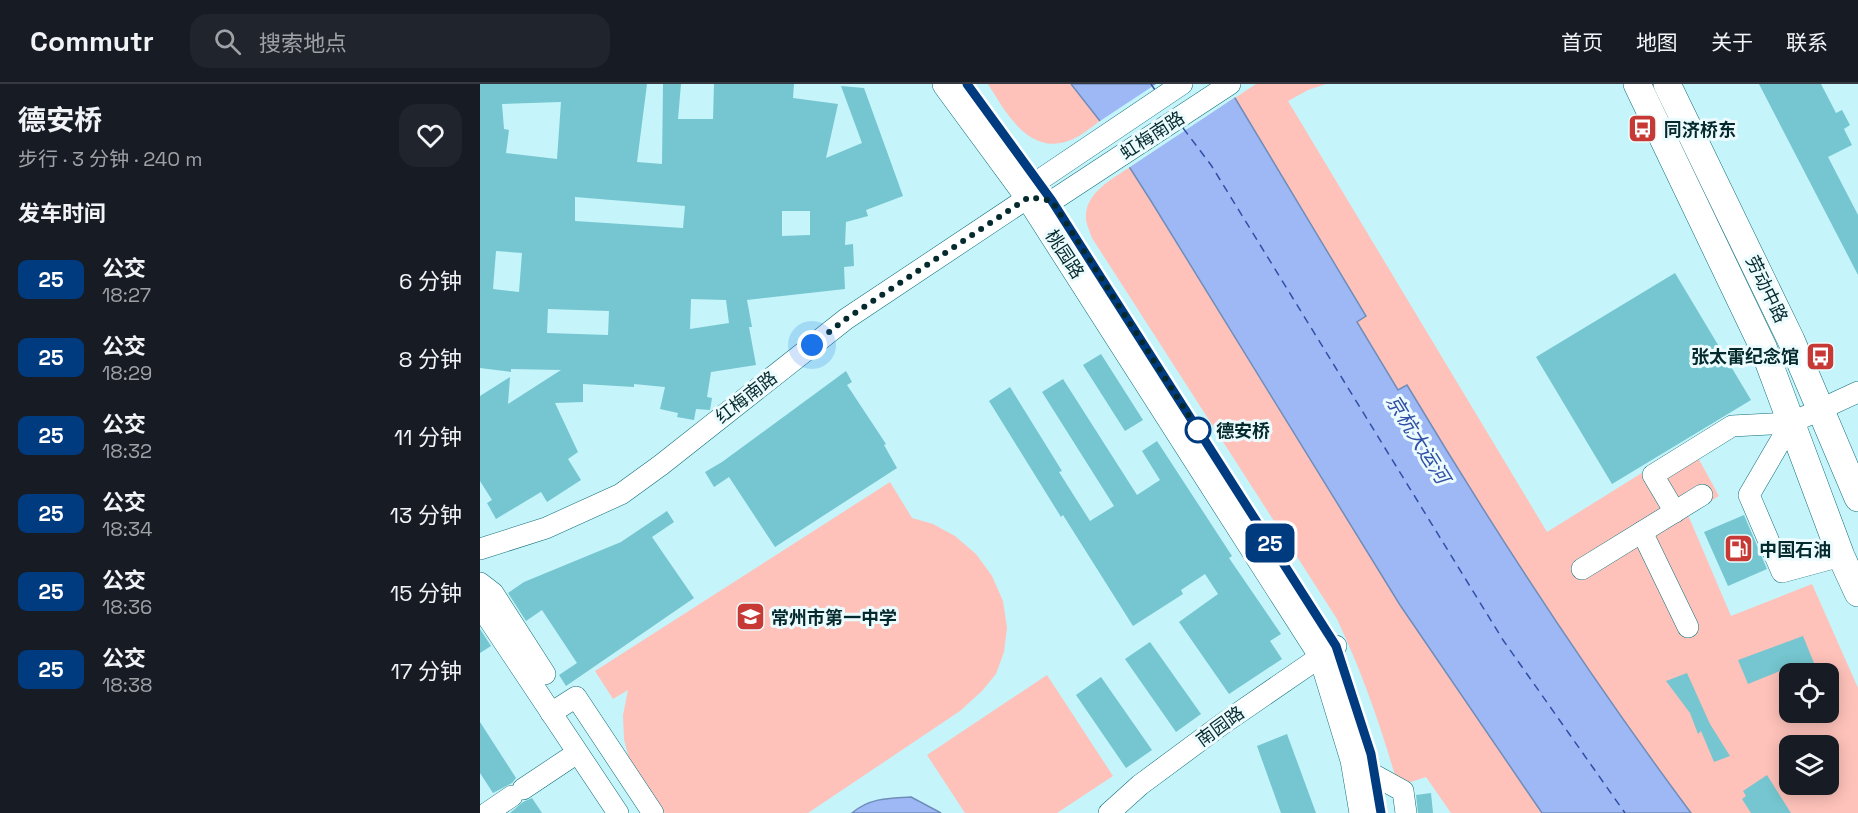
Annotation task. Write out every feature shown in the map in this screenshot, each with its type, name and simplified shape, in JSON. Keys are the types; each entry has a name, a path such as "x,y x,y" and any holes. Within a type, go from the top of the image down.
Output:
{"main road":[{"name":"桃园路","path":"946,84 1050,187 1329,651 1371,754 1381,813"},
{"path":"967,84 1050,187"},
{"name":"劳动中路","path":"1636,84 1763,347 1841,556 1858,593"},
{"name":"劳动中路","path":"1667,84 1791,340 1858,498"},
{"name":"桃园路","path":"1329,651 1354,760 1363,813"}],"street":[{"name":"虹梅南路","path":"1050,187 1182,84"},
{"name":"虹梅南路","path":"1050,187 1230,84"},
{"name":"红梅南路","path":"480,549 546,528 621,494 846,319 1050,187"},
{"path":"1675,512 1653,475 1732,426 1791,423 1858,392"},
{"path":"1791,423 1749,495 1782,572 1841,556"},
{"path":"1582,569 1702,495"},
{"path":"1642,532 1688,627"},
{"path":"480,583 493,593 545,674"},
{"path":"480,606 618,813"},
{"name":"南园路","path":"1109,813 1158,772 1329,651"},
{"path":"551,713 576,697 653,813"},
{"path":"487,813 578,753"},
{"path":"1374,775 1403,791 1406,813"}],"shaded area":[{"path":"988,84 1071,84 1100,121 1072,140 1054,144 1041,142 1019,128"},
{"path":"1256,84 1326,84 1308,90 1288,101 1547,532 1690,443 1719,496 1688,515 1731,616 1812,584 1858,688 1858,813 1691,813 1616,709 1544,603 1407,386 1398,391 1357,321 1366,315 1235,98"},
{"path":"1130,167 1400,605 1542,813 1451,813 1426,777 1398,786 1371,701 1337,619 1092,238 1086,220 1089,202 1107,182"},
{"path":"890,482 912,518 933,524 955,536 976,554 992,576 1003,601 1007,628 1004,652 996,674 982,691 960,711 808,813 665,813 656,804 629,759 624,739 623,715 628,690 613,699 595,671"},
{"path":"1047,675 1113,776 1057,813 965,813 927,755"}],"water":[{"name":"京杭大运河","path":"1071,84 1224,84 1235,98 1366,316 1357,322 1398,390 1407,385 1474,495 1544,603 1616,709 1691,813 1542,813 1400,605 1151,201 1100,121"},
{"path":"911,797 941,813 852,813 872,802"}],"pier":[{"path":"1156,84 1228,84 1237,96 1127,169 1097,123"}],"building":[{"path":"480,84 647,84 637,162 662,164 663,84 681,84 678,119 713,119 714,84 794,84 793,98 838,104 826,158 862,143 841,86 864,88 903,196 866,210 868,216 846,222 845,245 853,244 854,266 844,267 845,289 747,300 756,365 711,372 707,397 712,398 710,410 696,409 694,420 677,417 678,413 660,409 665,387 634,384 634,387 583,384 583,402 555,403 578,452 568,459 581,480 547,502 541,492 496,519 487,503 492,500 480,481 480,396 510,377 508,404 561,370 511,369 511,372 480,368","holes":["561,102 557,159 506,153 509,130 504,129 502,104","575,197 685,206 683,228 575,221","782,211 810,211 810,235 782,236","496,251 522,253 519,292 493,289","691,299 726,300 729,323 690,329","548,309 609,311 608,335 547,333"]},
{"path":"1759,84 1821,84 1836,113 1842,110 1850,125 1844,129 1852,145 1828,157 1858,215 1858,275"},
{"path":"1675,273 1751,400 1612,484 1536,357"},
{"path":"1101,354 1143,420 1125,431 1083,365"},
{"path":"846,371 852,382 847,385 886,444 884,445 897,468 775,547 729,477 714,487 705,472"},
{"path":"1063,379 1137,495 1160,480 1142,451 1157,441 1232,556 1229,558 1281,634 1270,641 1282,659 1229,694 1179,622 1218,594 1205,574 1181,590 1183,594 1133,626 1063,515 1061,517 989,401 1010,387 1090,521 1114,506 1042,392"},
{"path":"667,511 674,522 652,537 694,598 566,686 559,675 577,663 542,610 526,621 508,593 524,582 621,542"},
{"name":"中国石油","path":"1744,515 1767,569 1728,586 1704,532"},
{"path":"480,629 491,646 480,653"},
{"path":"1803,636 1814,663 1779,663 1779,671 1748,684 1738,660"},
{"path":"1150,642 1201,714 1176,732 1125,659"},
{"path":"1687,673 1710,724 1730,756 1714,762 1701,731 1698,734 1690,713 1666,681"},
{"path":"1101,677 1152,750 1126,768 1076,695"},
{"path":"480,722 516,778 512,783 493,793 480,773"},
{"path":"1287,734 1316,813 1281,813 1257,746"},
{"path":"1767,775 1791,813 1751,813 1742,799 1746,796 1743,791"},
{"path":"1431,793 1433,813 1418,813 1416,795"},
{"path":"532,798 542,813 510,813 523,802"}],"ferry route":[{"path":"1151,84 1155,90"},
{"path":"1183,128 1211,165 1503,640 1625,813"}],"bus line":[{"name":"25","path":"967,84 1052,201 1336,646 1371,754 1381,813"}],"place":[{"name":"同济桥东","path":"1643,129"},
{"name":"张太雷纪念馆","path":"1820,356"},
{"name":"德安桥","path":"1198,430"},
{"name":"中国石油","path":"1738,549"},
{"name":"常州市第一中学","path":"750,617"}],"route":[{"path":"812,345 846,319 1029,197 1052,201 1200,433 1198,430"}]}
